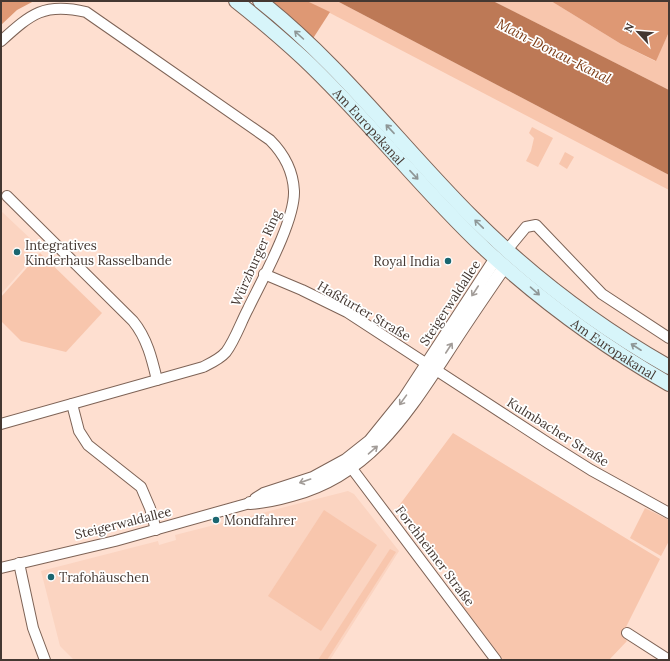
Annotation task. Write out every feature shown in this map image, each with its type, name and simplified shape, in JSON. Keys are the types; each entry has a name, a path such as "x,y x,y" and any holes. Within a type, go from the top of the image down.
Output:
{"main road":[{"name":"Am Europakanal","path":"236,1 303,58 436,199 578,324 630,360 669,384"},
{"name":"Am Europakanal","path":"260,1 312,46 468,213 503,258 565,298 624,340 669,367"}],"street":[{"name":"Würzburger Ring","path":"1,42 25,20 37,13 66,7 86,12 270,140 286,159 293,178 294,192 289,220 264,274 226,352 214,362 203,367 1,424"},
{"path":"7,196 133,321 142,332 157,380"},
{"path":"503,258 526,226 536,225 602,294 669,338"},
{"name":"Steigerwaldallee","path":"1,568 115,541 250,503 266,502 307,491 330,482 349,464 377,447 395,427 503,258"},
{"name":"Haßfurter Straße","path":"264,274 302,290 347,312 432,367"},
{"name":"Kulmbacher Straße","path":"432,367 591,470 669,513"},
{"path":"72,404 79,431 88,445 141,487 150,508 156,530"},
{"name":"Forchheimer Straße","path":"349,464 496,660"},
{"path":"19,563 33,628 45,660"},
{"path":"627,633 669,660"}],"shaded area":[{"path":"1,1 34,1 17,10 1,25"},
{"path":"268,1 307,1 330,12 312,40"},
{"path":"307,1 337,1 669,175 669,190"},
{"path":"493,1 551,1 621,44 655,61 669,32 669,90"},
{"path":"551,1 669,1 669,32 656,61 621,44"},
{"path":"532,127 553,138 538,167 526,161 531,151 534,138 529,133"},
{"path":"565,152 574,157 567,169 559,164"},
{"name":"Integratives Kinderhaus Rasselbande","path":"1,211 35,243 30,261 1,294"},
{"path":"40,253 102,313 66,352 21,341 1,321 1,297"},
{"path":"453,433 660,559 622,635 627,641 609,660 503,660 461,604 470,594 398,507"},
{"path":"348,491 354,494 399,551 330,660 74,660 60,646 41,571 158,541 159,545 176,540 175,535"},
{"path":"645,508 669,520 669,541 661,556 630,538"},
{"path":"324,510 377,545 321,631 268,596"},
{"path":"390,549 396,552 327,660 318,660"}],"water":[{"name":"Main-Donau-Kanal","path":"337,1 493,1 669,90 669,175"}],"place":[{"name":"Integratives Kinderhaus Rasselbande","path":"17,252"},
{"name":"Royal India","path":"448,261"},
{"name":"Mondfahrer","path":"216,520"},
{"name":"Trafohäuschen","path":"51,577"}]}
